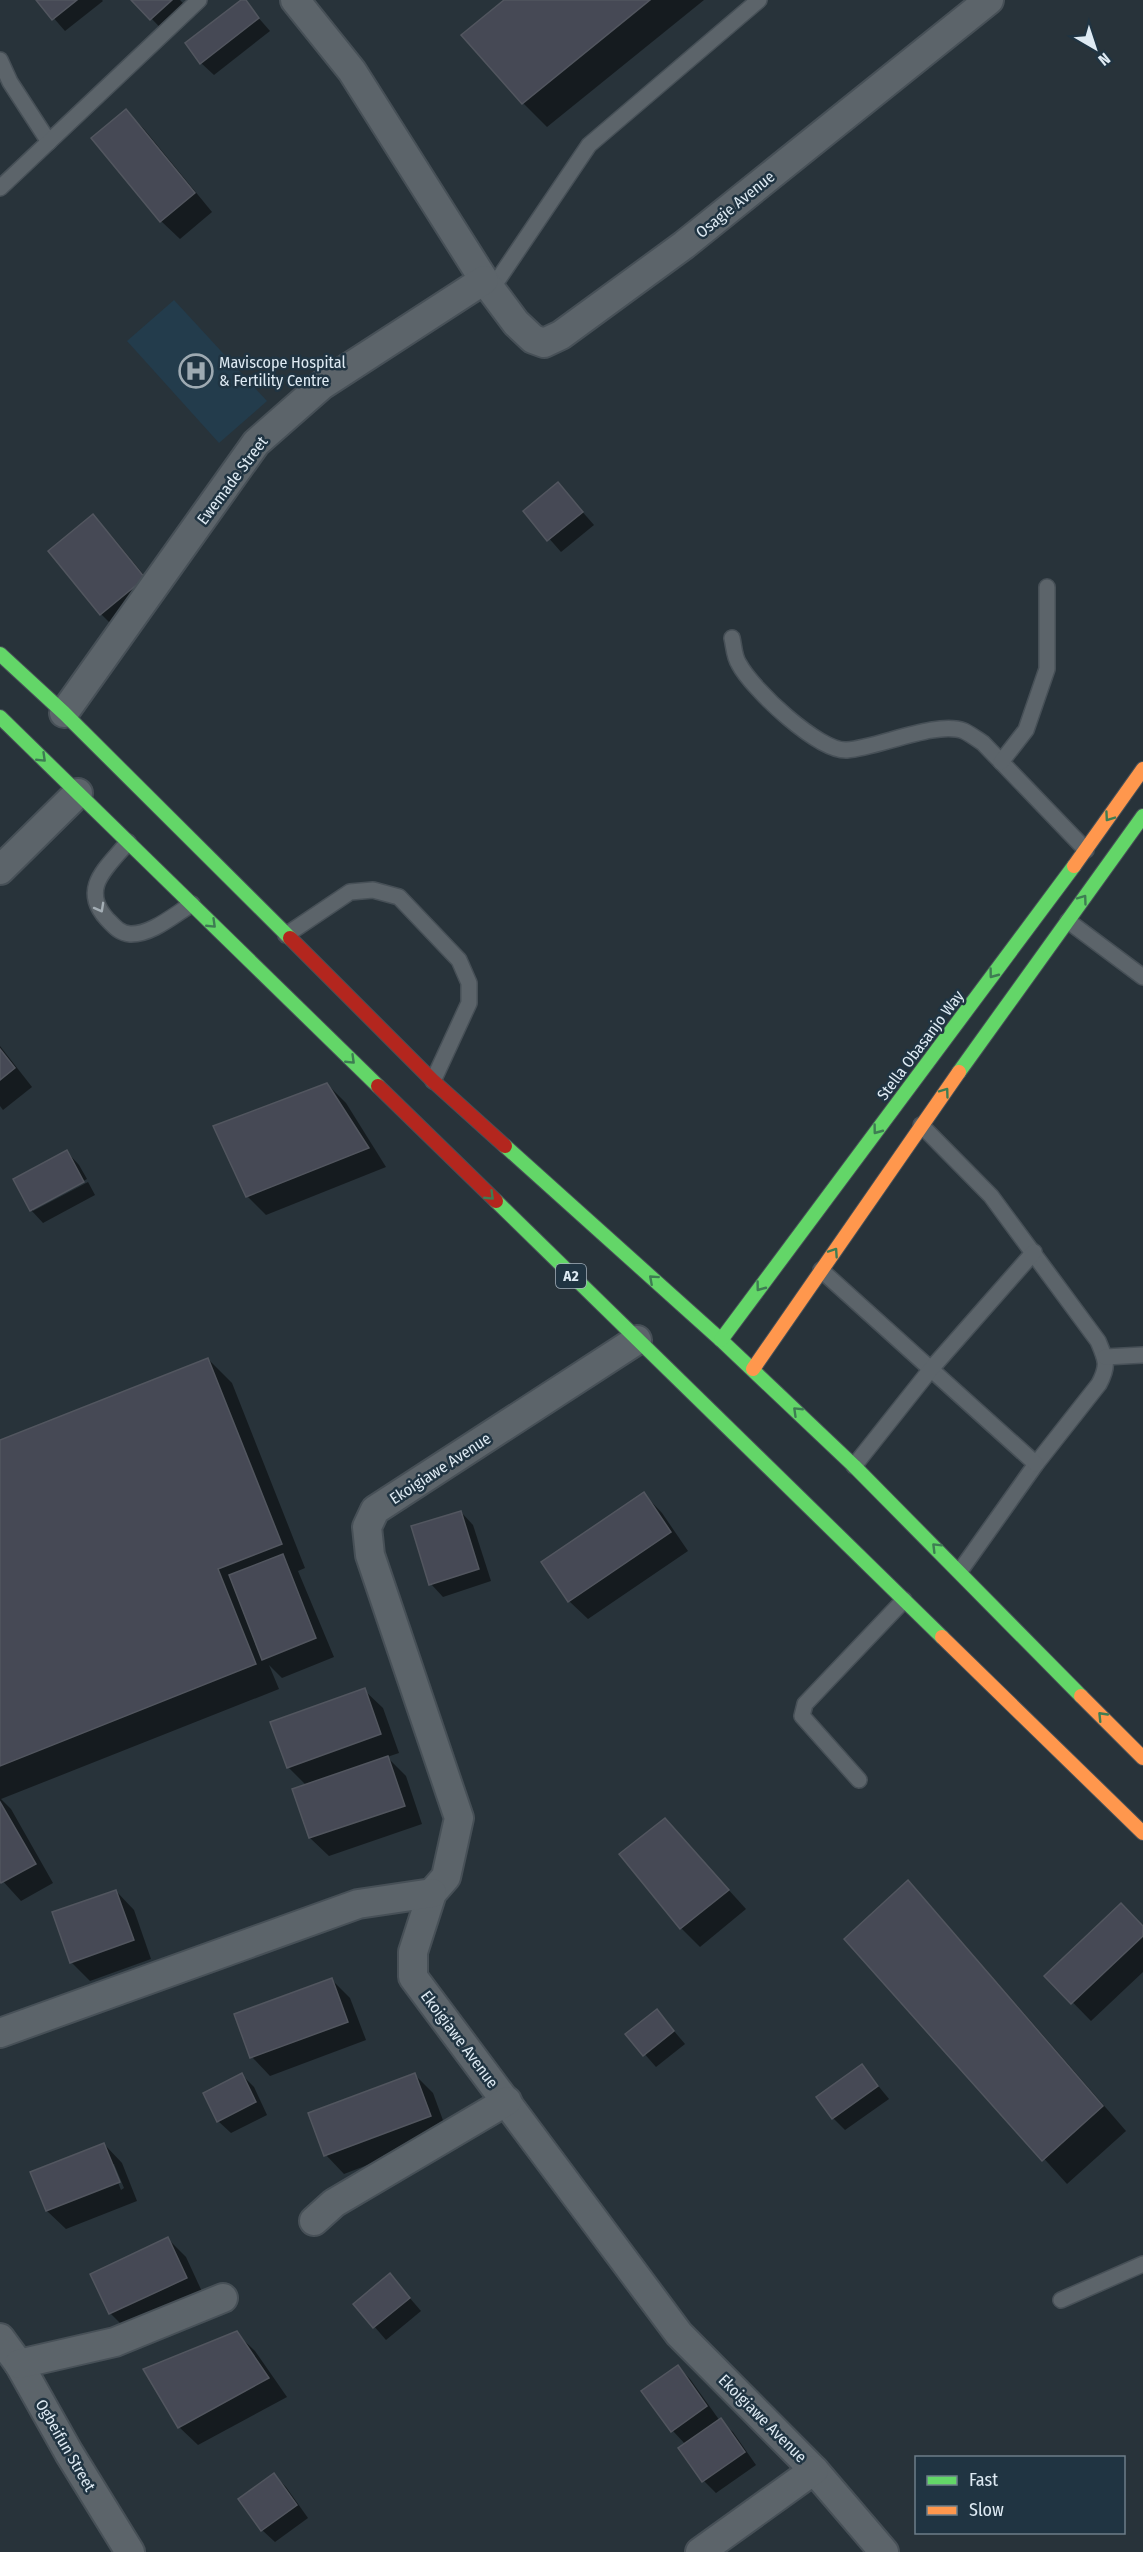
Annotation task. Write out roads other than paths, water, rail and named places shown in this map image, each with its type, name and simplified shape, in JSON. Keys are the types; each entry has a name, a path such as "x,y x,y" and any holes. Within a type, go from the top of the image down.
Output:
{"main road":[{"path":"0,654 64,713 433,1081 753,1369 854,1466 1143,1758"},
{"name":"A2","path":"0,717 1143,1833"},
{"name":"Stella Obasanjo Way","path":"721,1340 1086,850 1143,769"},
{"path":"753,1369 921,1125 1143,816"}],"street":[{"path":"295,0 352,71 487,285"},
{"name":"Osagie Avenue","path":"487,285 516,323 533,339 544,344 561,335 684,245 990,0"},
{"name":"Ewemade Street","path":"64,713 256,443 322,385 487,285"},
{"path":"0,870 78,793"},
{"name":"Ekoigiawe Avenue","path":"637,1340 375,1510 367,1527 370,1556 459,1818 446,1877 432,1893 413,1952 413,1977 680,2334 814,2470 884,2552"},
{"path":"0,2033 358,1904 432,1893"},
{"path":"314,2221 334,2203 507,2101"},
{"path":"19,2364 115,2342 223,2298"},
{"name":"Ogbeifun Street","path":"0,2338 19,2364 69,2453 130,2552"},
{"path":"700,2552 814,2470"}],"lane":[{"path":"0,188 199,0"},
{"path":"487,285 589,145 759,0"},
{"path":"0,60 10,82 49,142"},
{"path":"1001,762 1026,730 1047,669 1047,587"},
{"path":"732,638 737,662 749,680 771,704 826,744 845,750 945,728 963,730 983,743 1086,850"},
{"path":"128,842 97,880 93,894 99,911 117,930 129,934 147,931 192,904"},
{"path":"286,935 350,892 373,890 399,897 459,960 469,983 469,1004 433,1081"},
{"path":"1068,921 1143,977"},
{"path":"921,1125 991,1196 1034,1252 1098,1341 1107,1369 1100,1384 1036,1464 960,1571"},
{"path":"854,1466 931,1369 1034,1252"},
{"path":"822,1270 1036,1464"},
{"path":"1105,1357 1143,1355"},
{"path":"859,1779 802,1716 802,1710 805,1704 904,1600"},
{"path":"1061,2300 1143,2264"}],"place":[{"name":"Maviscope Hospital & Fertility Centre","path":"196,371"}]}
